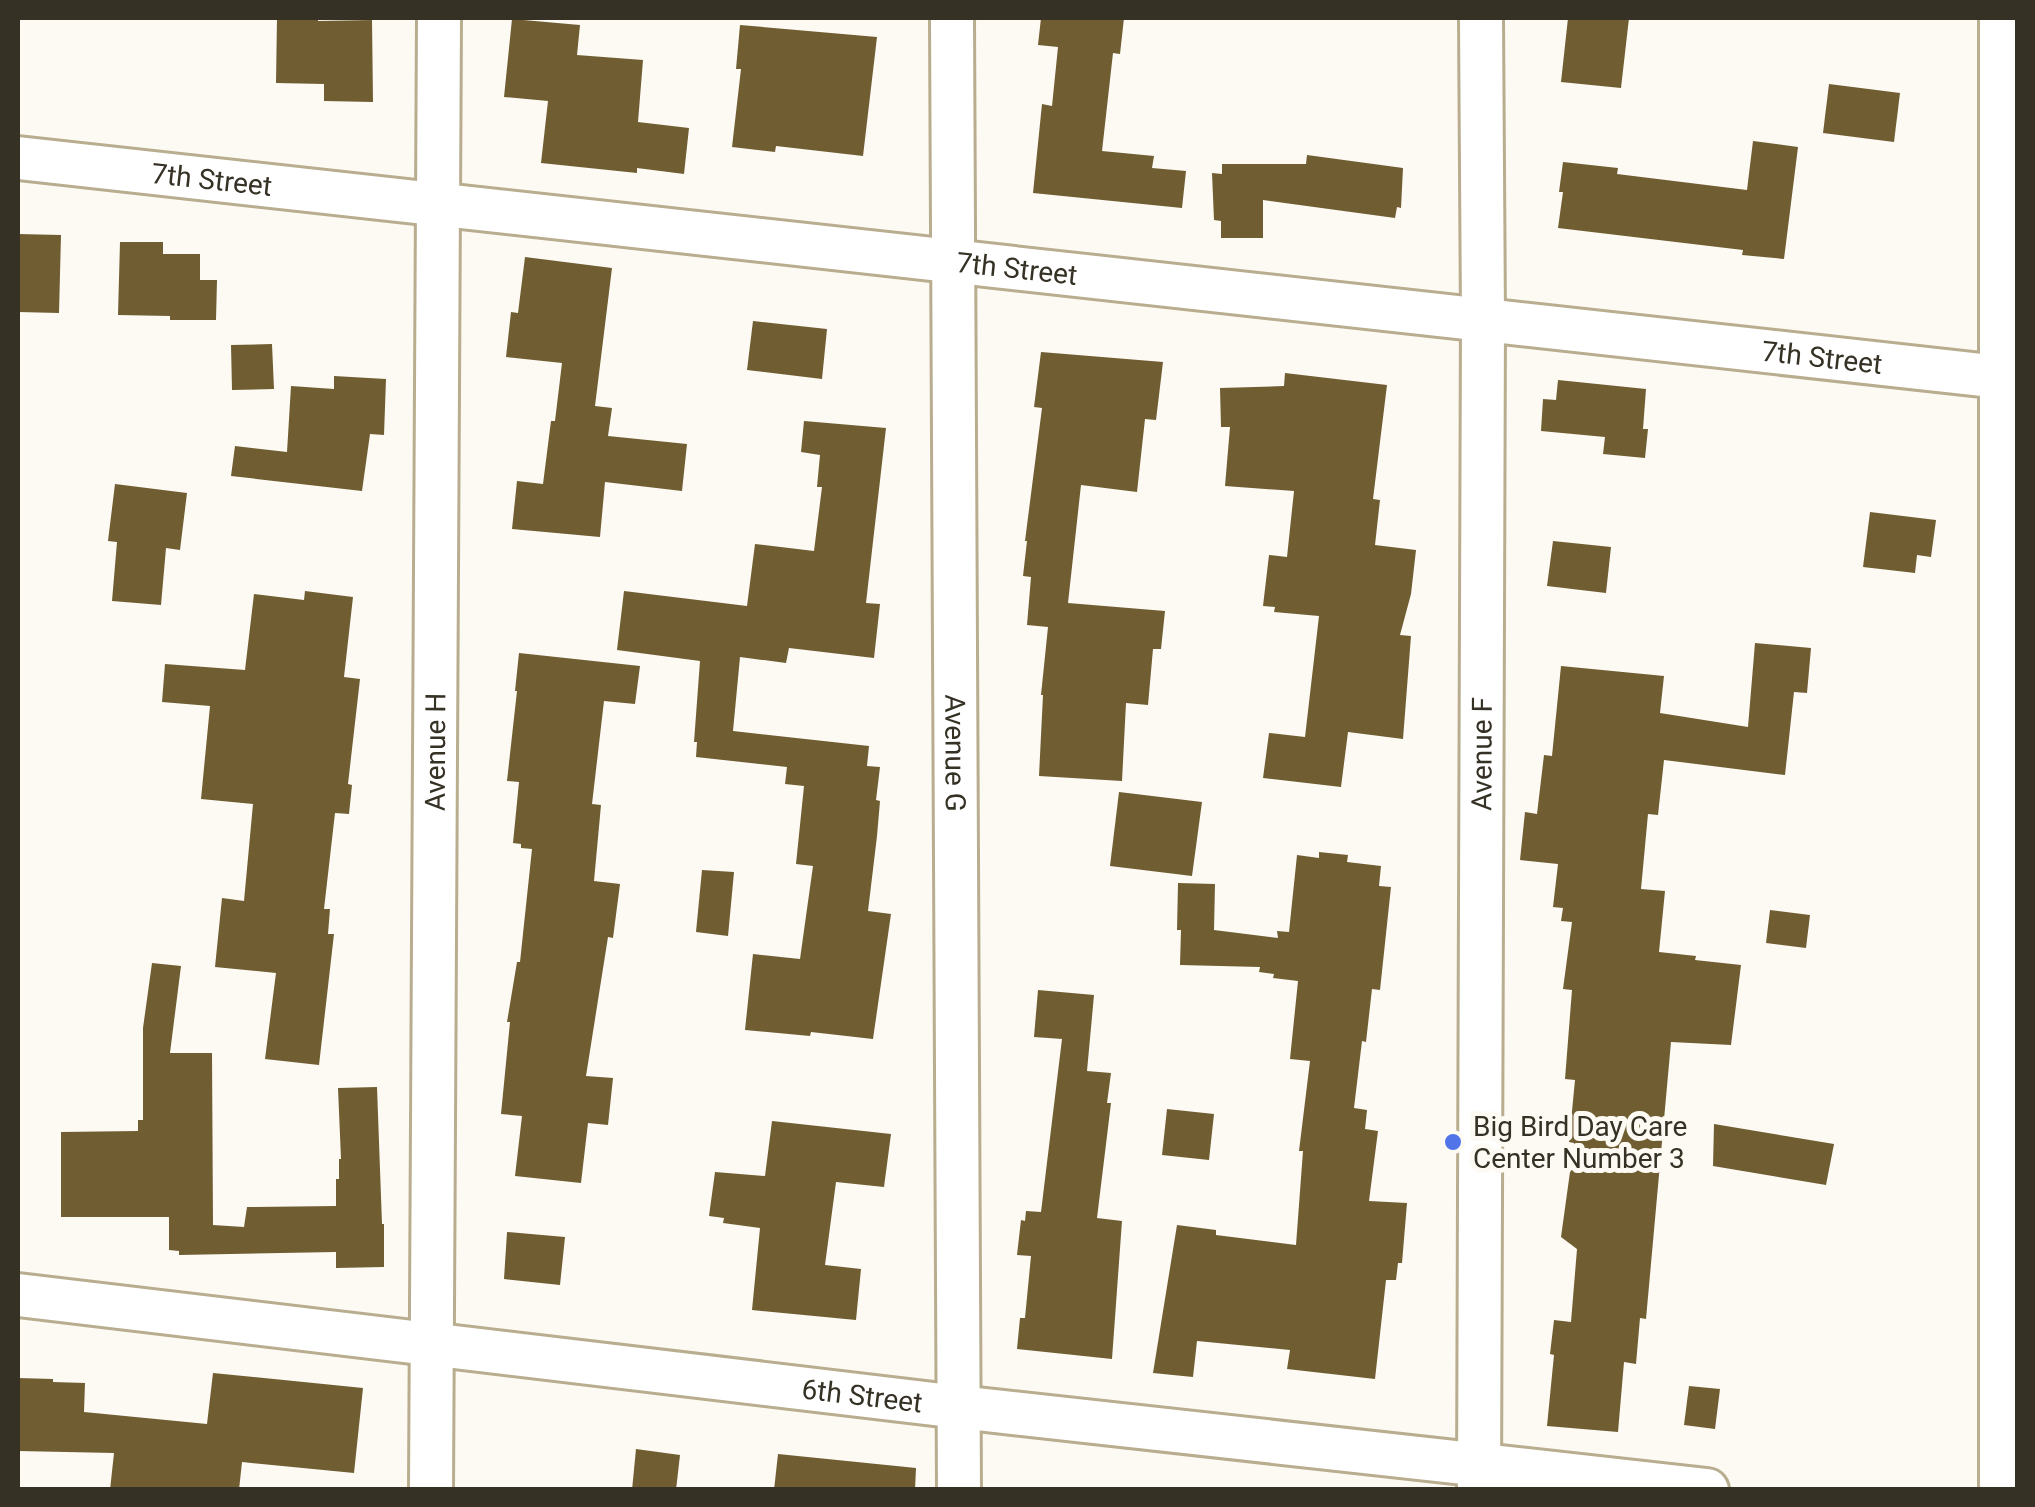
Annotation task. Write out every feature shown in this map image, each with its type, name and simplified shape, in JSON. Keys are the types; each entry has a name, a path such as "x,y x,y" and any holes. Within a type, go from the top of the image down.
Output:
{"street":[{"name":"Avenue H","path":"431,1490 439,18"},
{"name":"Avenue G","path":"952,18 959,1490"},
{"name":"Avenue F","path":"1479,1476 1481,18"},
{"path":"2001,18 2008,378 2001,1490"},
{"name":"7th Street","path":"18,158 2008,378"},
{"name":"6th Street","path":"18,1295 960,1407 1479,1476 1707,1490"}],"building":[{"path":"277,18 372,20 373,102 324,101 324,84 276,83"},
{"path":"1041,18 1124,18 1120,54 1113,53 1102,151 1154,156 1152,168 1186,171 1182,208 1033,193 1042,104 1052,106 1058,47 1038,45"},
{"path":"1568,18 1629,18 1621,88 1561,82"},
{"path":"512,19 580,25 577,55 643,60 638,122 689,128 684,174 541,163 548,101 504,97"},
{"path":"740,25 877,37 863,156 776,146 775,152 732,147 741,69 736,69"},
{"path":"1829,84 1900,93 1894,142 1823,133"},
{"path":"1753,141 1798,147 1784,259 1742,255 1743,250 1558,228 1563,162 1618,168 1617,174 1747,190"},
{"path":"1307,155 1403,168 1401,208 1397,207 1395,218 1263,200 1263,238 1221,238 1221,221 1214,220 1212,173 1222,174 1222,164 1306,164"},
{"path":"18,234 61,235 59,313 18,312"},
{"path":"120,242 163,242 163,254 200,254 200,280 217,280 216,320 118,315"},
{"path":"525,257 612,268 595,406 612,408 608,436 687,444 682,491 605,482 600,537 512,529 517,481 543,484 562,363 506,357 511,312 518,313"},
{"path":"753,321 827,329 822,379 747,370"},
{"path":"272,344 274,389 232,390 231,345"},
{"path":"1041,352 1163,362 1156,420 1145,419 1137,492 1081,485 1068,603 1165,611 1161,649 1153,649 1148,705 1126,703 1122,781 1039,776 1048,627 1027,625 1031,577 1023,576 1042,408 1034,407"},
{"path":"1285,373 1387,385 1373,499 1380,500 1375,545 1416,550 1411,594 1400,635 1411,636 1403,739 1348,732 1341,787 1263,778 1269,733 1305,737 1319,616 1274,612 1275,607 1263,606 1269,555 1287,557 1294,491 1225,486 1230,427 1221,427 1220,388 1284,386"},
{"path":"334,376 386,379 384,435 370,434 362,491 231,476 235,446 287,452 291,386 334,389"},
{"path":"1558,380 1646,389 1645,458 1603,454 1605,437 1541,431 1543,399 1556,400"},
{"path":"804,421 886,428 866,603 880,604 874,658 789,648 786,663 740,657 733,731 869,746 867,766 880,767 868,911 891,914 873,1039 745,1030 753,954 800,959 813,866 796,864 804,786 785,784 787,767 696,757 700,661 617,650 624,591 747,606 755,544 814,551 822,487 817,487 820,455 801,452"},
{"path":"115,484 187,493 180,550 166,548 161,605 112,601 117,542 108,541"},
{"path":"1870,512 1936,520 1931,557 1917,555 1915,573 1863,567"},
{"path":"1553,541 1611,547 1606,593 1547,586"},
{"path":"305,591 353,597 344,677 360,679 348,784 352,785 349,814 335,813 324,909 330,909 328,934 334,934 319,1065 265,1059 276,973 215,967 222,898 244,901 253,804 201,799 210,706 162,702 165,664 245,670 254,594 304,600"},
{"path":"1755,643 1811,648 1807,693 1794,692 1785,775 1664,760 1658,815 1648,814 1641,889 1665,891 1659,952 1741,965 1731,1045 1671,1042 1646,1319 1640,1318 1636,1364 1624,1362 1618,1432 1547,1426 1554,1320 1571,1322 1577,1249 1561,1237 1574,1143 1569,1142 1575,1080 1565,1079 1572,990 1563,989 1572,922 1561,921 1563,908 1553,907 1558,864 1520,860 1525,812 1537,814 1544,755 1552,756 1561,666 1664,676 1660,713 1748,727"},
{"path":"519,653 640,666 635,704 604,701 592,804 601,805 594,881 620,884 586,1076 613,1078 608,1125 588,1123 581,1183 515,1176 522,1116 501,1114 507,1022 520,962 532,849 513,843 519,782 507,781"},
{"path":"1119,792 1202,802 1192,876 1110,866"},
{"path":"1319,852 1348,855 1347,862 1381,866 1379,886 1391,887 1380,990 1372,989 1354,1108 1367,1110 1365,1129 1378,1131 1369,1201 1407,1203 1402,1263 1398,1263 1396,1280 1386,1280 1375,1379 1287,1369 1290,1350 1197,1341 1193,1377 1153,1373 1177,1225 1216,1230 1216,1235 1296,1245 1303,1151 1299,1151 1310,1061 1290,1059 1298,981 1273,978 1274,974 1259,972 1260,967 1180,965 1178,883 1215,884 1214,930 1278,938 1277,931 1289,932 1297,855 1319,858"},
{"path":"702,870 734,872 728,936 696,932"},
{"path":"1770,910 1810,915 1806,948 1766,943"},
{"path":"152,963 181,966 170,1053 212,1053 213,1225 244,1227 247,1207 336,1206 341,1159 338,1088 377,1087 384,1267 336,1268 336,1252 179,1255 179,1251 169,1250 169,1217 61,1217 61,1132 138,1131 138,1120 143,1120 143,1028"},
{"path":"1038,990 1094,995 1087,1071 1111,1073 1097,1218 1122,1221 1112,1359 1017,1349 1020,1318 1025,1318 1031,1256 1017,1255 1021,1220 1025,1221 1026,1211 1041,1212 1062,1039 1034,1037"},
{"path":"1167,1109 1214,1114 1209,1160 1162,1155"},
{"path":"772,1121 891,1134 884,1187 836,1182 825,1265 861,1269 856,1320 752,1310 760,1228 723,1223 724,1218 709,1216 715,1172 765,1176"},
{"path":"1714,1124 1834,1144 1826,1185 1713,1166"},
{"path":"507,1232 565,1237 560,1285 504,1279"},
{"path":"213,1373 363,1388 354,1473 242,1462 239,1490 110,1490 114,1453 18,1451 18,1378 85,1383 84,1412 207,1424"},
{"path":"1689,1386 1720,1389 1715,1429 1684,1425"},
{"path":"636,1449 680,1455 676,1490 632,1490"},
{"path":"778,1454 916,1468 915,1490 774,1490"}],"place":[{"name":"Big Bird Day Care Center Number 3","path":"1453,1142"}]}
